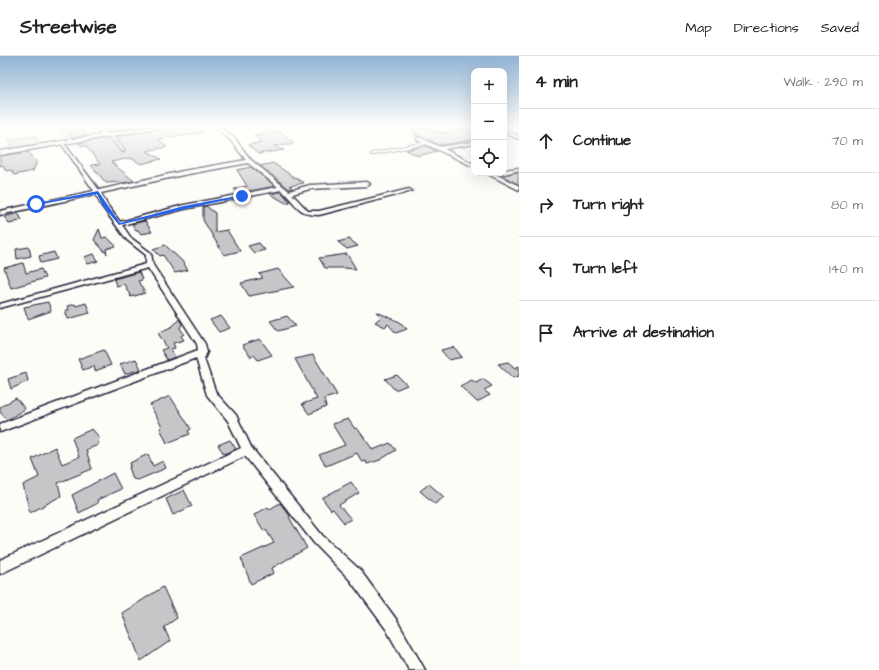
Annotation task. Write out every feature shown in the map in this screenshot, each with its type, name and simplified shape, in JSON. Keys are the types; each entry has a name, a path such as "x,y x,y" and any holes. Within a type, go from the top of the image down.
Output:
{"street":[{"path":"75,154 104,205 130,239 149,254 150,265 201,344 203,352 200,359 212,395 232,418 247,450 318,539 356,575 392,624 417,670"},
{"path":"243,154 249,161 288,193 306,212 311,214 409,191"},
{"path":"448,154 471,165"},
{"path":"0,213 98,193 183,173 249,161"},
{"path":"507,171 519,169"},
{"path":"497,176 519,188"},
{"path":"288,193 310,187 367,184"},
{"path":"119,224 184,208 281,188"},
{"path":"0,306 150,265"},
{"path":"0,428 203,352"},
{"path":"0,567 247,450"}],"building":[{"path":"30,154 37,161 33,171 14,175 11,170 6,171 3,165 0,166 0,156"},
{"path":"92,154 152,154 161,159 141,164 131,158 111,162 134,181 121,183 106,183 91,165 100,164"},
{"path":"413,154 427,154 418,156"},
{"path":"273,163 304,183 289,186 293,188 289,189 260,166"},
{"path":"251,167 275,186 239,193 234,189 247,186 237,170"},
{"path":"518,172 518,184 503,176 507,176 507,174"},
{"path":"281,192 290,202 286,203 270,194"},
{"path":"206,206 215,213 215,232 227,230 240,251 224,255 203,220 203,207"},
{"path":"18,213 22,220 10,224 4,217"},
{"path":"145,221 152,232 141,234 132,224"},
{"path":"99,229 102,238 107,237 116,246 106,249 107,254 94,240"},
{"path":"349,239 358,246 347,249 338,242"},
{"path":"259,243 265,250 254,253 248,246"},
{"path":"165,245 182,261 188,270 175,273 163,255 160,256 153,249"},
{"path":"29,247 31,256 17,259 16,249"},
{"path":"54,252 57,259 41,263 39,256"},
{"path":"94,254 98,261 88,264 84,257"},
{"path":"347,254 356,269 325,268 319,258"},
{"path":"23,263 26,273 41,269 45,278 11,288 4,268"},
{"path":"278,269 294,287 249,296 241,283 263,278 259,274"},
{"path":"139,272 142,280 138,281 145,293 131,297 124,284 116,286 114,279"},
{"path":"48,302 51,311 28,319 24,307"},
{"path":"86,303 90,313 68,319 65,310 69,310 67,306 75,304 76,306"},
{"path":"377,312 400,322 407,329 396,333 388,324 385,327 375,322 381,317"},
{"path":"221,316 230,328 219,332 210,320"},
{"path":"287,316 296,326 278,331 270,321"},
{"path":"179,319 182,324 180,328 184,334 181,336 184,340 173,343 175,348 170,349 175,357 167,360 161,350 167,348 158,333 173,326"},
{"path":"260,339 272,355 258,360 254,355 251,357 242,345"},
{"path":"454,347 462,357 449,360 441,350"},
{"path":"104,350 111,365 95,371 94,366 83,370 78,359"},
{"path":"313,355 337,395 324,399 326,407 309,414 302,404 317,399 295,359"},
{"path":"136,359 141,369 125,374 120,364"},
{"path":"508,362 515,368 519,366 519,376 513,378 498,364"},
{"path":"26,373 28,381 11,389 8,379"},
{"path":"397,375 407,385 395,390 385,379"},
{"path":"483,379 492,386 484,390 490,395 477,402 460,386 472,380 476,383"},
{"path":"170,396 191,429 188,431 190,434 167,443 160,428 162,427 150,405"},
{"path":"16,398 25,409 7,420 0,412 0,407"},
{"path":"348,419 355,429 357,428 373,450 390,443 396,450 380,460 367,464 366,461 362,462 357,453 326,466 319,455 345,445 332,424"},
{"path":"92,429 99,437 98,445 86,450 92,469 58,483 61,496 30,513 23,485 39,477 32,459 55,447 62,464 79,457 72,438"},
{"path":"230,440 236,449 224,454 218,445"},
{"path":"148,454 153,466 163,461 166,468 138,480 133,479 129,467 131,466 130,463"},
{"path":"113,473 121,489 97,500 98,503 79,513 72,495"},
{"path":"351,482 359,493 339,505 351,519 344,523 322,498"},
{"path":"429,484 444,497 435,504 420,491"},
{"path":"184,490 192,506 173,515 166,499"},
{"path":"280,503 290,516 289,517 307,548 272,568 274,573 251,584 241,558 274,543 254,515 268,507 270,509"},
{"path":"163,587 177,618 164,627 170,641 141,661 122,613"}],"route":[{"path":"36,204 98,193 104,205 119,224 242,196"}]}
